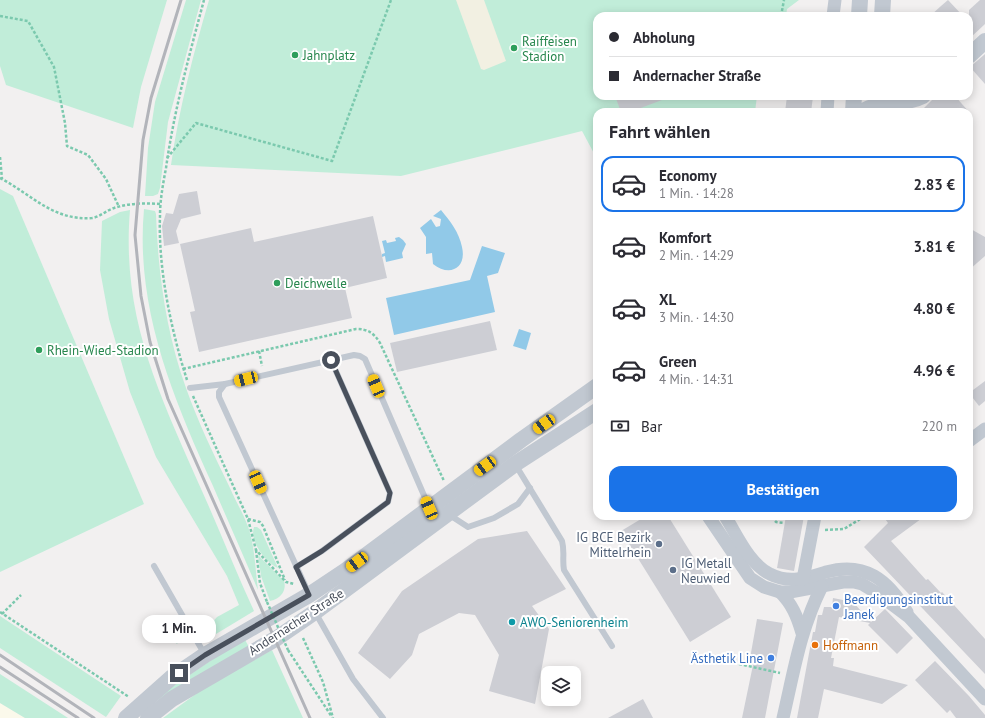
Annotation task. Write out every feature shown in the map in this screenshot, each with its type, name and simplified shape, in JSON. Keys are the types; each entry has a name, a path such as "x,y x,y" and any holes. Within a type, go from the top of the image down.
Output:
{"street":[{"path":"834,12 835,0"},
{"path":"859,12 860,0"},
{"path":"973,52 985,41"},
{"path":"876,104 906,102 912,100"},
{"path":"914,108 921,100"},
{"name":"Andernacher Straße","path":"137,714 171,678 205,655 309,595 345,571 593,389"},
{"name":"Andernacher Straße","path":"137,714 162,705 296,625 515,464 593,414"},
{"path":"973,438 985,429"},
{"path":"711,520 750,578 764,587 780,592 789,601 797,616 802,633"},
{"path":"728,520 750,556 769,574 798,583 822,586 843,582 862,584 910,617"},
{"path":"809,611 807,598 798,583 814,520"},
{"path":"780,592 798,583 842,569 865,571 884,582 897,596 910,617 985,699"},
{"path":"783,718 802,633 809,611 822,586"}],"lane":[{"path":"190,388 225,384 354,355 360,356 365,359 429,508"},
{"path":"296,567 309,560 388,502 390,493 331,360"},
{"path":"225,384 219,392 219,397 309,595"},
{"path":"515,464 562,542 565,550 562,560 564,570 612,646"},
{"path":"448,514 468,527 494,518 518,504 530,488"},
{"path":"154,566 205,655"},
{"path":"315,612 353,679 383,718"}],"path":[{"path":"204,0 184,73 167,158 160,204 161,244 169,307 180,358 190,388 248,519 256,550 260,583 267,602 288,650 333,718"},
{"path":"167,158 196,123 332,161 391,0"},
{"path":"782,12 784,0"},
{"path":"0,16 28,21 54,67 65,123 67,146 88,155 106,179 119,207"},
{"path":"0,157 1,179 44,207 67,216 93,218 119,207 144,203 160,204"},
{"path":"259,351 264,375"},
{"path":"248,519 260,522 263,526 286,582"},
{"path":"774,520 776,522 784,523"},
{"path":"812,529 827,531 844,529 859,520"},
{"path":"256,550 286,582 296,585"},
{"path":"21,595 1,613 126,694 137,714"},
{"path":"296,625 323,682 333,718"},
{"path":"160,637 177,642 182,638"},
{"path":"739,664 793,675"}],"shaded area":[{"path":"0,703 25,718 0,718"}],"green space":[{"path":"0,0 167,0 141,87 133,128 6,85 0,66"},
{"path":"186,0 201,0 168,122 160,188 158,194 153,196 145,196 148,148 155,102"},
{"path":"209,0 799,0 787,9 787,12 593,12 593,100 756,100 756,108 593,108 593,152 582,131 401,176 171,165 178,123 197,41"},
{"name":"Rhein-Wied-Stadion","path":"0,189 13,196 144,504 0,572"},
{"path":"144,209 155,211 156,214 164,302 179,367 201,426 250,532 258,590 184,420 160,352 151,317 145,282 143,246"},
{"path":"130,210 129,249 132,286 138,321 147,355 158,389 254,611 216,634 210,625 217,617 239,605 227,576 156,457 130,392 109,319 100,270 102,221 120,212"},
{"path":"254,527 261,530 278,568 264,557 256,545 253,533"},
{"path":"258,555 284,581 284,591 274,600 270,601 261,576"},
{"path":"0,616 121,696 106,717 0,648"},
{"path":"244,638 249,647 149,705 157,697"},
{"path":"272,650 303,718 163,718 204,688"},
{"path":"0,674 68,718 25,718 0,703"}],"sand":[{"path":"456,0 484,0 506,61 484,70 481,69"}],"water":[{"path":"441,210 451,223 462,247 462,261 455,269 451,270 439,268 433,264 432,253 426,254 426,237 420,228 431,219 436,227 440,226 441,219 433,216"},
{"path":"399,237 406,244 402,253 403,258 386,262 385,256 382,257 382,254 385,253 382,241 386,240 387,243 396,241 395,238"},
{"path":"482,246 505,253 498,273 487,276 495,312 394,335 386,298 470,280"},
{"path":"519,329 531,333 526,350 513,346"}],"building":[{"path":"948,0 959,12 934,12"},
{"path":"980,0 985,0 985,24 973,35 973,12 969,12 969,10"},
{"path":"985,54 985,84 973,70 973,64"},
{"path":"616,100 662,100 641,108 620,108"},
{"path":"786,100 813,100 812,108 786,108"},
{"path":"932,100 958,100 966,108 924,108"},
{"path":"197,191 201,214 181,219 176,231 179,243 164,246 162,226 166,213 173,214 179,194"},
{"name":"Deichwelle","path":"373,216 387,278 345,288 352,318 199,352 190,312 195,311 180,244 251,228 254,242"},
{"path":"973,230 985,237 985,256 973,266"},
{"path":"490,321 497,350 397,372 390,343"},
{"path":"985,381 985,401 979,406 973,398 973,390"},
{"path":"639,520 670,520 731,617 690,642 621,531"},
{"path":"785,520 803,520 794,571 777,568"},
{"path":"886,520 920,520 891,541 926,580 928,579 941,593 942,592 985,639 985,674 864,547 888,523"},
{"name":"AWO-Seniorenheim","path":"527,531 566,589 532,606 549,629 535,704 489,691 499,655 475,615 459,613 419,634 412,655 390,679 358,653 402,591 478,539"},
{"path":"833,598 853,602 871,622 885,609 913,638 897,654 868,625 870,623 839,617 831,658 834,658 833,666 908,685 882,704 824,689 818,718 797,718 813,632 815,632 818,615 822,615 824,607 832,607"},
{"path":"757,619 783,623 765,718 742,718 753,665 749,664"},
{"path":"935,661 969,696 985,715 985,718 956,718 950,710 947,713 915,680"},
{"path":"643,699 653,718 608,718"}],"railway":[{"path":"181,0 151,98 143,140 135,235 141,296 150,342 168,399 310,718"},
{"path":"0,655 94,718"},
{"path":"0,667 78,718"}],"place":[{"name":"Raiffeisen Stadion","path":"514,48"},
{"name":"Jahnplatz","path":"295,55"},
{"name":"Deichwelle","path":"277,283"},
{"name":"Rhein-Wied-Stadion","path":"39,350"},
{"name":"IG BCE Bezirk Mittelrhein","path":"659,544"},
{"name":"IG Metall Neuwied","path":"673,570"},
{"name":"Beerdigungsinstitut Janek","path":"836,606"},
{"name":"AWO-Seniorenheim","path":"512,622"},
{"name":"Hoffmann","path":"815,645"},
{"name":"Ästhetik Line","path":"771,658"}],"route":[{"path":"179,673 205,655 309,595 296,567 322,551 390,499 390,493 331,360"}]}
